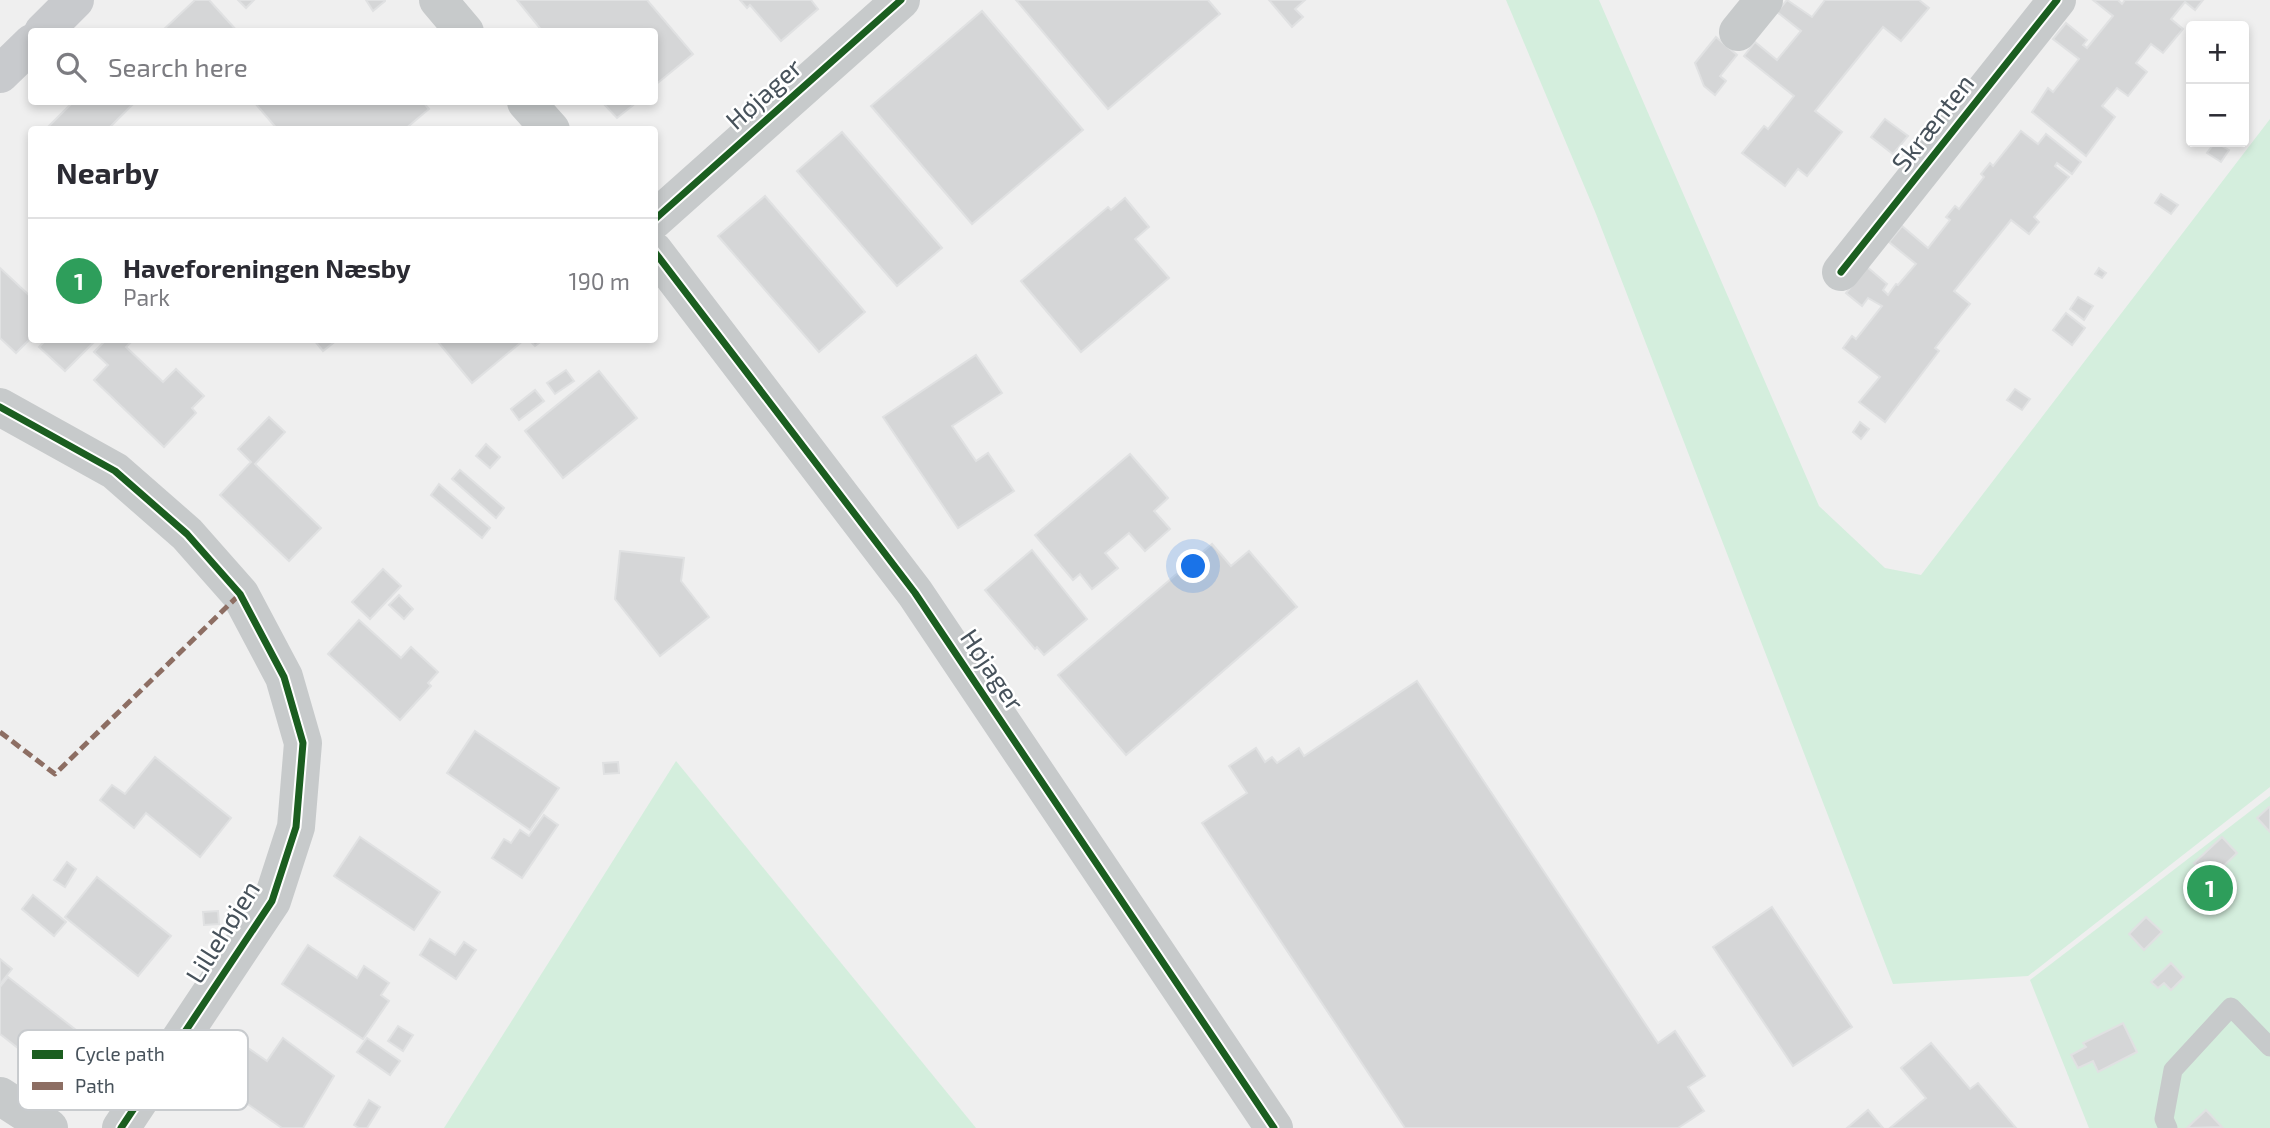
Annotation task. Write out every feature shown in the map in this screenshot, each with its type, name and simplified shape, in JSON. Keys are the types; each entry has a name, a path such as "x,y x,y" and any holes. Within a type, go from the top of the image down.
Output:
{"street":[{"path":"47,28 75,0"},
{"path":"438,0 462,28"},
{"name":"Højager","path":"658,216 901,0"},
{"path":"1738,32 1764,0"},
{"name":"Skrænten","path":"1841,272 2057,0"},
{"path":"0,74 28,47"},
{"path":"529,105 547,126"},
{"name":"Højager","path":"658,256 915,593 1274,1128"},
{"name":"Lillehøjen","path":"0,407 114,471 187,534 240,594 284,677 303,743 296,827 272,901 186,1030"},
{"path":"0,1096 18,1108"},
{"path":"21,1110 48,1128"},
{"name":"Lillehøjen","path":"121,1128 133,1110"}],"lane":[{"path":"2168,1128 2164,1119 2173,1070 2231,1007 2270,1047"}],"green space":[{"path":"1506,0 1599,0 1819,506 1885,568 1921,575 2270,119 2270,787 2028,976 1893,984 1596,214"},
{"path":"676,761 976,1128 444,1128"},
{"path":"2270,796 2270,1128 2089,1128 2030,980"}],"building":[{"path":"195,0 209,0 234,28 165,28"},
{"path":"238,0 254,0 246,8"},
{"path":"366,0 385,0 385,1 373,11"},
{"path":"517,0 647,0 693,54 658,83 658,28 540,28"},
{"path":"740,0 811,0 818,9 781,41 750,5 747,8"},
{"path":"1016,0 1208,0 1220,14 1108,109"},
{"path":"1269,0 1305,0 1295,9 1303,17 1292,27"},
{"path":"1787,0 1812,17 1825,0 1919,0 1929,8 1901,41 1883,27 1815,111 1842,132 1807,176 1798,169 1785,186 1742,153 1764,126 1768,129 1794,96 1744,56 1755,42 1777,60 1801,31 1777,12"},
{"path":"2093,0 2118,0 2122,4 2125,0 2203,0 2195,10 2185,2 2171,19 2183,29 2163,53 2151,44 2136,63 2147,72 2128,96 2117,88 2102,106 2115,117 2086,156 2032,112 2048,88 2053,92 2079,59 2053,39 2066,23 2087,40 2083,45 2087,48 2113,16"},
{"path":"982,11 1083,130 972,224 871,106"},
{"path":"1716,37 1737,55 1720,76 1726,81 1715,95 1704,86 1695,63"},
{"path":"70,105 132,105 111,126 49,126"},
{"path":"257,105 426,105 429,109 409,126 275,126"},
{"path":"605,105 633,105 617,118"},
{"path":"1885,119 1908,136 1893,154 1871,137"},
{"path":"2021,131 2038,144 2046,134 2081,162 2072,174 2057,163 2055,166 2069,177 2034,217 2039,222 2029,234 2011,220 1954,291 1970,304 1935,348 1939,351 1885,422 1859,402 1880,377 1843,348 1852,336 1856,339 1882,306 1868,298 1862,306 1846,293 1867,267 1887,284 1883,290 1888,295 1916,264 1889,242 1902,226 1928,248 1950,220 1946,217 1955,206 1959,209 1984,177 1981,174 1990,163 1993,166"},
{"path":"842,132 942,248 897,286 797,171"},
{"path":"2211,147 2229,150 2221,162 2207,153"},
{"path":"2161,194 2178,205 2171,214 2155,203"},
{"path":"765,196 865,312 819,352 718,236"},
{"path":"1125,198 1149,227 1135,239 1169,278 1081,352 1021,281 1108,207 1111,210"},
{"path":"0,268 28,294 28,341 16,353 0,338"},
{"path":"2099,268 2106,273 2102,278 2095,274"},
{"path":"2078,297 2093,306 2084,320 2070,309"},
{"path":"2066,313 2085,328 2072,345 2053,330"},
{"path":"43,343 93,343 65,371 39,347"},
{"path":"103,343 130,343 126,347 163,382 176,369 204,396 192,408 196,413 164,447 94,380 108,365 94,352"},
{"path":"316,343 333,343 323,351"},
{"path":"439,343 520,343 472,383"},
{"path":"976,355 1002,393 952,426 976,461 988,453 1014,491 958,528 883,417"},
{"path":"566,370 574,381 555,394 547,383"},
{"path":"599,371 637,418 563,478 525,431"},
{"path":"2015,389 2030,399 2022,410 2007,400"},
{"path":"535,390 544,401 519,420 511,409"},
{"path":"269,417 285,432 255,464 321,528 289,561 220,495 251,462 238,449"},
{"path":"1860,422 1869,429 1861,439 1853,432"},
{"path":"486,444 500,457 490,468 476,456"},
{"path":"1130,454 1168,498 1154,511 1170,529 1145,551 1129,533 1105,553 1118,568 1092,589 1080,574 1073,580 1035,535"},
{"path":"460,470 504,508 496,518 452,479"},
{"path":"439,484 490,528 482,538 431,495"},
{"path":"1212,544 1231,566 1249,551 1297,607 1126,755 1058,675"},
{"path":"1032,550 1087,619 1044,655 1037,647 1035,649 985,590"},
{"path":"620,551 684,558 681,581 709,617 660,656 615,599"},
{"path":"383,569 401,586 370,619 352,602"},
{"path":"399,595 413,609 404,619 389,605"},
{"path":"359,620 401,658 411,647 438,672 428,683 431,686 400,720 328,654"},
{"path":"1417,681 1658,1043 1675,1031 1705,1076 1688,1087 1704,1111 1678,1128 1405,1128 1202,823 1247,793 1229,766 1256,748 1265,762 1272,757 1277,763 1299,748 1304,756"},
{"path":"475,731 559,788 530,830 447,773"},
{"path":"155,757 231,818 200,857 146,813 134,828 100,800 112,785 125,794"},
{"path":"618,762 619,773 604,774 603,763"},
{"path":"2270,808 2270,832 2257,818"},
{"path":"544,815 558,825 522,878 492,858 504,839 511,843 520,830 529,836"},
{"path":"360,837 440,892 414,930 334,876"},
{"path":"2222,837 2237,853 2210,879 2194,863"},
{"path":"67,862 76,869 65,887 54,880"},
{"path":"97,877 171,936 138,976 65,917"},
{"path":"33,895 66,922 54,936 22,909"},
{"path":"1772,907 1852,1027 1793,1066 1713,947"},
{"path":"218,911 219,924 204,925 203,912"},
{"path":"2146,917 2162,932 2144,950 2129,934"},
{"path":"430,939 455,955 464,942 476,950 456,979 420,955"},
{"path":"308,945 357,978 364,966 389,983 381,995 389,1001 363,1039 282,984"},
{"path":"0,959 12,969 0,984"},
{"path":"2171,963 2184,977 2171,990 2164,983 2158,988 2151,982"},
{"path":"8,977 76,1030 18,1030 18,1048 0,1034 0,987"},
{"path":"2123,1023 2137,1052 2098,1072 2093,1061 2078,1068 2071,1055 2086,1047 2083,1043"},
{"path":"398,1026 413,1035 403,1051 388,1041"},
{"path":"283,1038 334,1076 303,1128 282,1128 248,1104 248,1048 267,1061"},
{"path":"367,1038 400,1061 390,1075 357,1052"},
{"path":"1931,1043 1970,1089 1978,1083 2016,1128 1890,1128 1926,1098 1901,1068"},
{"path":"369,1100 380,1107 367,1128 359,1128 354,1125"},
{"path":"1868,1110 1883,1128 1847,1128"},
{"path":"2206,1110 2222,1127 2187,1128"}],"marked path":[{"path":"0,732 55,774 240,594"}],"cycle path":[{"path":"658,216 901,0"},
{"path":"1841,272 2057,0"},
{"path":"658,256 915,593 1274,1128"},
{"path":"0,407 115,471 187,534 240,594 284,677 303,743 296,827 272,901 186,1030"},
{"path":"121,1128 133,1110"}],"place":[{"name":"Haveforeningen Næsby","path":"2210,888"}]}
